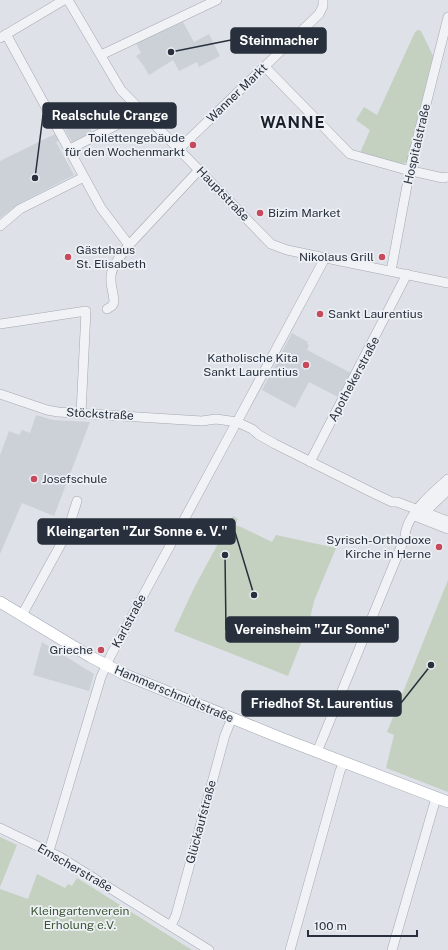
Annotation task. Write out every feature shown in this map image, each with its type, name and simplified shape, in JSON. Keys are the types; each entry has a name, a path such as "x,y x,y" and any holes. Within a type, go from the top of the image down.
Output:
{"main road":[{"name":"Hammerschmidtstraße","path":"0,602 106,666 126,676 448,802"}],"street":[{"path":"64,0 3,36 70,149 101,208 129,245"},
{"name":"Hauptstraße","path":"68,0 121,90 271,244 287,250 448,283"},
{"path":"101,56 216,0"},
{"name":"Wanner Markt","path":"178,149 319,14 324,6 323,0"},
{"name":"Hospitalstraße","path":"391,271 409,170 448,17"},
{"path":"265,67 346,152 358,157 409,170 443,178 448,177"},
{"path":"70,149 142,112"},
{"path":"107,308 112,306 114,302 111,275 115,265 129,245 199,170"},
{"path":"0,226 20,209 84,177"},
{"name":"Karlstraße","path":"49,851 101,677 106,666 325,258"},
{"name":"Apothekerstraße","path":"310,462 407,274"},
{"path":"0,324 86,311 81,413"},
{"name":"Stöckstraße","path":"0,394 47,410 202,421 214,424 235,424 252,429 259,435 310,462 392,502 397,502 448,530"},
{"path":"317,752 405,538 419,514 424,500 448,479"},
{"path":"419,514 448,490"},
{"path":"22,615 68,533 76,501"},
{"name":"Stöckstraße","path":"419,514 448,520"},
{"name":"Glückaufstraße","path":"171,926 176,915 225,735 232,718"},
{"path":"290,950 340,771 344,762"},
{"path":"392,950 436,798"},
{"name":"Emscherstraße","path":"0,828 49,851 209,950"}],"shaded area":[{"path":"183,22 194,42 209,34 220,56 199,67 197,62 179,71 173,60 149,75 136,56 141,53 136,43"},
{"path":"86,120 92,132 72,142 65,130"},
{"path":"55,134 59,141 56,142 74,175 20,203 0,218 0,161"},
{"name":"Katholische Kita Sankt Laurentius","path":"292,333 308,342 307,344 309,345 307,350 351,373 338,397 309,382 295,408 262,390"},
{"name":"Josefschule","path":"36,415 53,420 90,422 54,516 22,503 0,554 0,455 9,431 19,435 22,430 30,433"},
{"path":"42,642 94,674 89,691 33,675"}],"green space":[{"path":"418,30 421,31 433,56 407,160 403,164 360,153 370,130 356,120 364,107 377,115 415,32"},
{"path":"233,516 238,519 235,525 272,542 276,535 336,548 314,601 309,623 288,676 174,631 194,588"},
{"path":"448,580 448,792 386,768 394,735 387,732"},
{"name":"Kleingartenverein Erholung e.V.","path":"0,837 17,845 0,887"},
{"name":"Kleingartenverein Erholung e.V.","path":"37,874 65,888 68,884 72,886 77,878 192,950 0,950 0,889 28,899"}],"place":[{"name":"Steinmacher","path":"171,52"},
{"name":"Toilettengebäude für den Wochenmarkt","path":"193,145"},
{"name":"Realschule Crange","path":"35,178"},
{"name":"Bizim Market","path":"260,213"},
{"name":"Gästehaus St. Elisabeth","path":"68,257"},
{"name":"Nikolaus Grill","path":"382,257"},
{"name":"Sankt Laurentius","path":"320,314"},
{"name":"Katholische Kita Sankt Laurentius","path":"306,365"},
{"name":"Josefschule","path":"34,479"},
{"name":"Syrisch-Orthodoxe Kirche in Herne","path":"439,547"},
{"name":"Vereinsheim \"Zur Sonne\"","path":"225,555"},
{"name":"Kleingarten \"Zur Sonne e. V.\"","path":"254,595"},
{"name":"Grieche","path":"101,650"},
{"name":"Friedhof St. Laurentius","path":"431,665"}],"district":[{"name":"WANNE","path":"293,122"}]}
